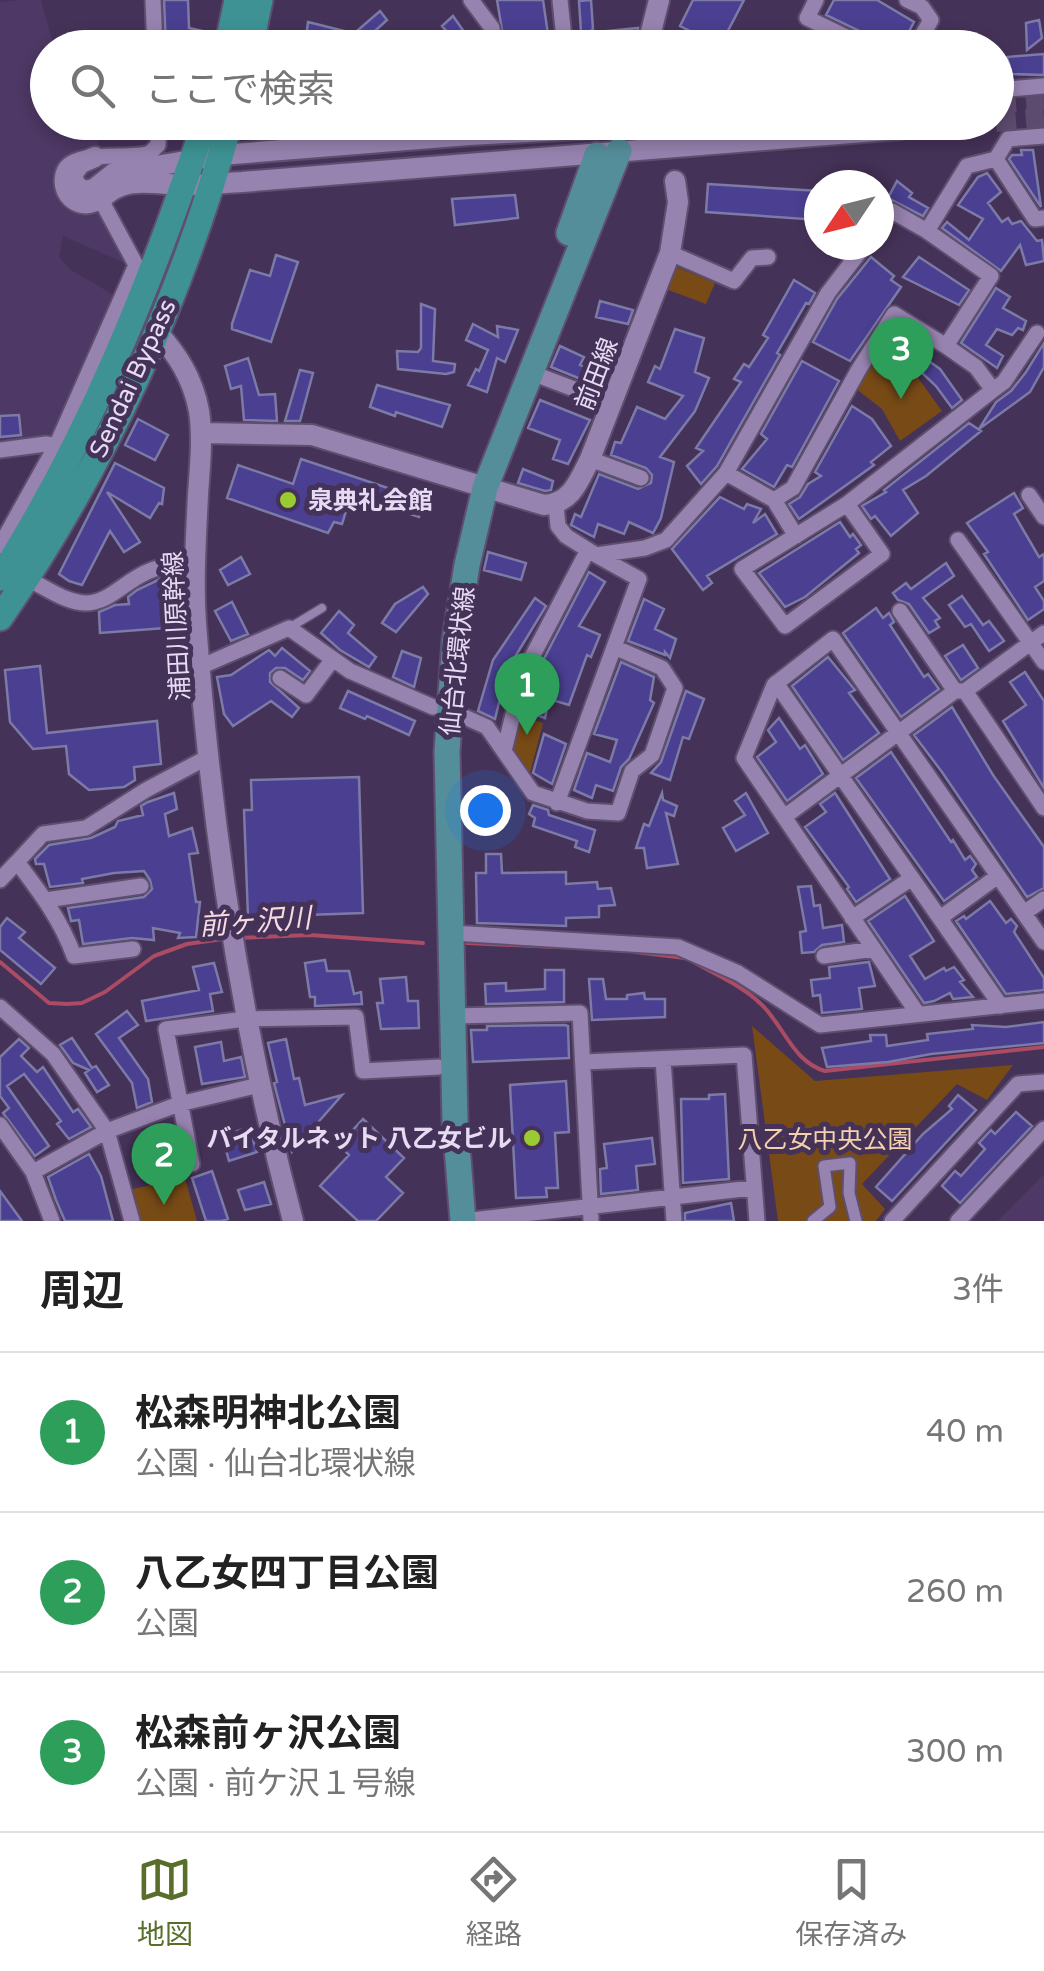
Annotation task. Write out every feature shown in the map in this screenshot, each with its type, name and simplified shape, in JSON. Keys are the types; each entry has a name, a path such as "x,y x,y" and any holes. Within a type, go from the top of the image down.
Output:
{"highway":[{"path":"231,30 238,0"},
{"path":"254,30 260,0"},
{"name":"Sendai Bypass","path":"0,618 8,576 65,448 111,370 170,226 200,140"},
{"name":"Sendai Bypass","path":"8,576 111,430 157,332 225,140"}],"main road":[{"name":"仙台北環状線","path":"480,486 532,373 611,140"},
{"name":"仙台北環状線","path":"448,1221 439,1067 440,642 452,567 611,140"},
{"name":"仙台北環状線","path":"441,708 447,751 462,1221"}],"street":[{"path":"152,0 154,30"},
{"path":"471,0 492,30"},
{"path":"560,0 563,30"},
{"path":"651,30 658,0"},
{"path":"816,0 807,18 832,30"},
{"path":"907,0 922,7 931,20 925,30"},
{"path":"1014,89 1044,86"},
{"path":"1014,139 1044,136"},
{"path":"158,140 150,153 71,162 62,179 66,194 76,205 90,206 124,184 210,184 611,140"},
{"path":"95,157 81,163 72,174 74,185 84,191 94,189 114,173 221,155 412,140"},
{"path":"926,230 967,166 996,159 1008,140"},
{"path":"996,159 1034,219 1044,218"},
{"name":"前田線","path":"556,505 575,489 590,459 670,253 678,202 675,181"},
{"path":"0,546 65,448 136,265 101,200"},
{"path":"894,212 991,276 946,346"},
{"path":"670,253 734,281 752,258 768,257"},
{"path":"592,552 645,548 666,540 726,474 828,293 853,260"},
{"path":"774,500 793,488 894,314 976,367 993,390"},
{"name":"浦田川原幹線","path":"157,332 190,378 202,433 194,568 200,667 245,1019"},
{"path":"847,504 882,554 785,626 742,570 847,504 1004,382 1036,334"},
{"path":"532,373 611,403"},
{"path":"202,433 312,436 544,506 556,505 558,526 566,536 639,579 557,803"},
{"path":"0,450 65,448"},
{"path":"590,459 641,478"},
{"path":"726,474 774,500 796,536"},
{"path":"1029,495 1044,517"},
{"path":"958,540 1038,638 1044,662"},
{"path":"504,751 523,674 592,552"},
{"path":"8,576 68,600 90,603 154,568 194,568"},
{"path":"900,611 1044,808"},
{"path":"200,667 289,628 350,670 487,727 534,792 587,811 618,813 632,771 652,755 676,688 662,668 614,647"},
{"path":"784,817 1038,638"},
{"path":"918,1014 744,758 776,683 833,639 1044,942"},
{"path":"280,678 306,695 333,659"},
{"path":"776,683 1001,1006"},
{"path":"0,880 43,834 86,828 210,756"},
{"path":"17,862 46,900 74,956 133,949"},
{"path":"940,918 998,876"},
{"path":"852,918 912,878"},
{"path":"46,900 141,886"},
{"path":"1024,912 1044,899"},
{"path":"452,933 678,946 738,972 820,1025 1044,1001"},
{"path":"824,956 874,949"},
{"path":"0,1006 53,1054 106,1131 132,1221"},
{"path":"453,1016 580,1013 590,1214"},
{"path":"192,1164 166,1029 245,1019 356,1017 364,1071 439,1067"},
{"path":"245,1019 293,1221"},
{"path":"584,1062 744,1055 757,1221"},
{"path":"663,1059 674,1221"},
{"path":"892,1221 1018,1084 1044,1082"},
{"path":"32,1172 106,1131 179,1104 259,1085"},
{"path":"0,1125 32,1172 52,1221"},
{"path":"958,1221 1044,1129"},
{"path":"813,1221 830,1207 824,1166 850,1163 849,1193 856,1221"},
{"path":"462,1221 590,1214 670,1197 752,1188"}],"lane":[{"path":"289,628 322,608"}],"shaded area":[{"path":"41,0 49,30 30,30 30,140 98,140 99,211 127,264 63,236 59,257 71,270 114,295 57,436 0,440 0,2"},
{"path":"1044,1174 1044,1221 998,1221"}],"green space":[{"path":"672,265 715,283 706,304 663,288"},
{"path":"878,352 916,375 942,411 900,441 882,409 855,388"},
{"path":"518,715 543,723 530,773 512,747"},
{"name":"八乙女中央公園","path":"752,1026 815,1081 1013,1065 987,1100 957,1084 862,1184 885,1209 876,1221 778,1221"},
{"path":"185,1178 197,1221 141,1221 132,1189"}],"building":[{"path":"164,0 188,0 189,28 198,30 165,30"},
{"path":"497,0 543,0 547,30 502,30"},
{"path":"591,0 592,30 581,30 579,1"},
{"path":"693,0 744,0 728,30 688,30 680,26"},
{"path":"834,0 877,0 914,22 910,30 857,30 826,15"},
{"path":"380,11 387,20 376,30 358,30"},
{"path":"453,16 463,30 446,30 442,26"},
{"path":"1039,20 1042,38 1027,50 1026,23"},
{"path":"308,22 340,30 307,30"},
{"path":"1044,54 1044,75 1014,74 1014,56"},
{"path":"1021,150 1033,150 1041,207 1009,159 1022,155"},
{"path":"987,173 1001,192 988,203 1002,222 1008,218 1012,224 1021,221 1037,241 1042,240 1044,261 1026,265 1020,245 1001,271 942,228 947,222 969,240 983,219 958,205 978,177"},
{"path":"897,181 912,193 909,197 928,208 923,216 894,201"},
{"path":"708,184 804,190 804,219 706,212"},
{"path":"515,195 518,218 455,225 452,199"},
{"path":"276,255 298,262 271,342 232,329 232,324 250,270 270,276"},
{"path":"919,257 969,290 959,305 903,277"},
{"path":"869,260 875,260 894,276 891,280 901,287 850,361 813,342 837,299"},
{"path":"794,280 815,293 777,353 780,355 717,466 701,484 687,466 703,451 696,448 741,382 734,379 744,364 749,367 768,338 763,335"},
{"path":"996,288 1010,297 1003,308 1026,321 1023,330 1018,328 1012,335 997,329 986,345 1003,356 997,368 961,343"},
{"path":"600,301 633,310 628,324 596,317"},
{"path":"421,304 435,309 433,361 455,364 454,372 398,369 397,351 418,352 421,348"},
{"path":"473,324 498,337 497,326 518,330 505,362 497,358 487,392 468,385 488,350 466,340"},
{"path":"675,329 704,338 695,372 709,378 695,411 660,457 674,462 661,518 653,533 629,522 624,534 598,524 594,537 571,525 575,514 581,517 599,474 638,489 651,483 652,475 646,468 611,455 615,442 621,443 637,407 665,419 683,396 648,382 655,366 660,369"},
{"path":"893,336 940,369 962,400 952,408 919,370 885,349"},
{"path":"1044,343 1044,367 1030,392 979,429 996,402 1026,372"},
{"path":"560,346 584,357 580,365 607,377 603,388 551,367"},
{"path":"248,358 259,395 275,394 277,421 244,420 241,386 231,389 225,366"},
{"path":"802,361 839,381 792,467 787,465 774,487 742,469 767,439 761,434"},
{"path":"300,370 313,373 300,421 285,421"},
{"path":"377,385 450,405 442,427 370,407"},
{"path":"540,400 590,420 568,464 553,459 560,440 528,428"},
{"path":"852,406 872,419 891,446 871,462 874,465 799,519 789,504 821,476 815,472"},
{"path":"19,415 21,435 0,437 0,416"},
{"path":"138,419 168,435 155,460 125,445"},
{"path":"969,423 981,431 903,490 918,513 891,536 862,506 886,492"},
{"path":"301,459 424,500 419,517 351,495 342,524 334,522 328,533 227,498 238,465 293,484"},
{"path":"115,463 164,488 162,504 150,518 107,492 140,542 124,552 110,531 82,585 69,581 59,574"},
{"path":"523,469 553,481 551,490 518,483"},
{"path":"1014,493 1023,508 1014,514 1039,557 1044,554 1044,581 1035,587 1044,601 1044,609 1028,620 967,523"},
{"path":"720,497 744,509 747,504 761,509 753,523 765,514 777,534 707,576 712,583 703,590 672,549"},
{"path":"840,522 861,545 856,549 859,553 805,597 785,607 759,573"},
{"path":"488,552 526,563 521,580 484,570"},
{"path":"241,557 250,574 228,585 220,570"},
{"path":"946,563 954,576 923,598 940,618 935,621 939,627 929,633 909,604 893,593 906,583 911,589"},
{"path":"589,572 605,582 579,626 600,635 591,657 587,655 569,705 549,699 545,718 525,711 534,678"},
{"path":"174,577 178,627 100,633 99,612 129,604 128,597 137,590"},
{"path":"423,587 428,594 396,632 382,623 395,604"},
{"path":"962,596 983,625 989,621 1004,641 989,651 971,624 965,627 949,605"},
{"path":"535,598 546,606 507,670 495,719 478,711 493,660"},
{"path":"644,599 664,609 655,629 676,639 670,658 665,652 628,641"},
{"path":"232,602 248,634 231,641 215,611"},
{"path":"876,608 883,618 889,613 894,622 890,625 924,677 928,674 939,689 901,717 843,633"},
{"path":"339,611 354,625 348,633 376,657 369,667 321,633"},
{"path":"963,645 978,668 961,680 945,656"},
{"path":"282,648 310,671 303,680 285,668 276,668 270,673 270,682 299,708 292,717 271,701 233,726 224,714 217,677 231,675 269,650 275,656"},
{"path":"402,651 421,658 414,687 393,677"},
{"path":"828,657 855,690 849,693 879,733 843,760 792,686"},
{"path":"621,662 654,677 650,700 654,703 613,791 596,785 592,798 574,790 587,753 610,762 617,740 594,734"},
{"path":"40,666 47,733 157,721 161,764 134,767 135,780 124,787 89,790 69,774 66,746 33,749 10,722 5,670"},
{"path":"1025,672 1044,701 1044,788 1003,721 1026,705 1010,682"},
{"path":"348,691 415,721 409,735 340,708"},
{"path":"686,691 704,699 689,739 683,737 670,780 651,773 661,762"},
{"path":"952,707 993,775 1044,847 1044,888 1027,897 914,735"},
{"path":"779,718 800,749 805,745 823,774 787,801 757,757 776,742 768,730"},
{"path":"544,734 566,744 552,784 533,773"},
{"path":"891,752 951,842 965,860 970,856 976,864 972,870 977,877 944,901 856,778"},
{"path":"359,777 363,913 248,917 244,810 252,810 251,780"},
{"path":"174,793 177,809 165,814 169,836 192,828 198,853 189,854 196,902 200,902 196,937 178,938 180,933 153,928 154,940 132,938 83,944 79,920 71,921 68,908 144,897 152,889 150,880 144,871 114,873 82,879 83,883 50,887 44,864 36,864 35,859 49,845 91,838 115,827 118,821 143,815 141,806"},
{"path":"662,793 663,800 677,806 674,816 666,813 678,864 647,868 644,848 636,848 644,824 649,826"},
{"path":"746,793 768,833 736,851 723,828 745,815 735,801"},
{"path":"835,793 890,879 856,902 805,827 826,812 820,804"},
{"path":"533,805 548,810 549,815 595,830 589,852 575,847 577,841 533,826 535,818 529,814"},
{"path":"486,854 501,854 502,873 566,872 566,884 597,882 598,889 611,888 615,905 599,906 599,917 566,918 566,926 477,923 476,873 486,873"},
{"path":"811,886 814,906 820,905 823,928 842,925 844,942 802,953 800,932 806,931 798,887"},
{"path":"905,896 934,941 910,956 925,979 954,967 973,997 953,999 950,993 924,1003 868,921"},
{"path":"990,901 1006,923 1011,919 1017,926 1014,932 1044,978 1044,990 1006,994 956,921 964,916 966,919"},
{"path":"7,918 25,932 19,938 55,968 41,984 0,950 0,927"},
{"path":"325,960 327,971 349,971 354,994 361,992 362,1004 315,1006 305,963"},
{"path":"869,962 875,986 859,988 862,1009 822,1013 820,995 813,996 811,980 830,978 829,967"},
{"path":"214,963 222,992 210,994 213,1011 146,1021 142,1001 199,990 193,967"},
{"path":"545,970 564,970 564,1002 486,1004 485,984 506,983 506,991 545,989"},
{"path":"406,977 408,1001 418,1001 419,1028 381,1029 377,1003 383,1003 380,979"},
{"path":"589,979 603,979 606,999 627,999 627,995 644,993 645,999 665,999 665,1017 592,1020"},
{"path":"127,1011 138,1025 119,1038 148,1079 152,1102 137,1108 132,1083 96,1034"},
{"path":"1044,1022 1044,1043 888,1062 827,1067 822,1048 871,1041 870,1035 886,1035 887,1046 928,1040 927,1034 973,1029 972,1025 1006,1027"},
{"path":"565,1025 569,1058 473,1062 471,1030 487,1030 487,1026"},
{"path":"72,1038 109,1085 97,1092 85,1073 89,1070 73,1063 60,1045"},
{"path":"19,1039 29,1048 21,1056 37,1072 43,1067 73,1112 78,1109 91,1127 69,1139 57,1124 61,1121 24,1074 7,1086 49,1146 35,1156 3,1113 9,1108 0,1096 0,1057"},
{"path":"286,1039 294,1079 299,1078 305,1105 342,1095 292,1152 268,1043"},
{"path":"221,1042 224,1061 241,1057 245,1077 202,1084 195,1047"},
{"name":"バイタルネット 八乙女ビル","path":"566,1081 569,1132 555,1133 558,1188 546,1188 547,1197 516,1198 510,1085"},
{"path":"725,1094 729,1179 683,1183 681,1099 709,1099 709,1095"},
{"path":"958,1095 976,1110 892,1201 876,1187 923,1134 952,1109 949,1106"},
{"path":"1016,1112 1032,1126 960,1203 942,1186 955,1171 961,1176 985,1149 979,1143 991,1130 995,1134"},
{"path":"363,1119 404,1158 386,1177 403,1193 376,1221 358,1221 320,1186 349,1155 339,1145"},
{"path":"173,1127 186,1176 174,1179 164,1130"},
{"path":"249,1127 257,1152 229,1161 222,1136"},
{"path":"794,1128 811,1131 808,1150 790,1147"},
{"path":"652,1138 655,1164 636,1166 638,1190 601,1194 600,1169 607,1168 604,1144"},
{"path":"89,1154 101,1176 113,1221 65,1221 48,1177"},
{"path":"212,1171 228,1219 222,1221 206,1221 192,1178"},
{"path":"264,1182 271,1204 245,1210 238,1190"},
{"path":"0,1191 22,1221 0,1221"},
{"path":"731,1203 734,1221 685,1221 685,1213"}],"waterway":[{"name":"前ヶ沢川","path":"238,938 310,935 423,943"},
{"name":"前ヶ沢川","path":"0,962 49,1003 82,1003 105,992 154,956 187,944 223,939"},
{"path":"467,943 556,947"},
{"path":"635,952 685,958"},
{"path":"694,962 754,998 797,1052 825,1071 1044,1047"}],"tunnel":[{"path":"1014,102 1044,100"},
{"path":"1014,120 1044,118"}],"place":[{"name":"松森前ヶ沢公園","path":"901,399"},
{"name":"泉典礼会館","path":"288,500"},
{"name":"松森明神北公園","path":"527,735"},
{"name":"バイタルネット 八乙女ビル","path":"532,1138"},
{"name":"八乙女四丁目公園","path":"164,1205"}]}
